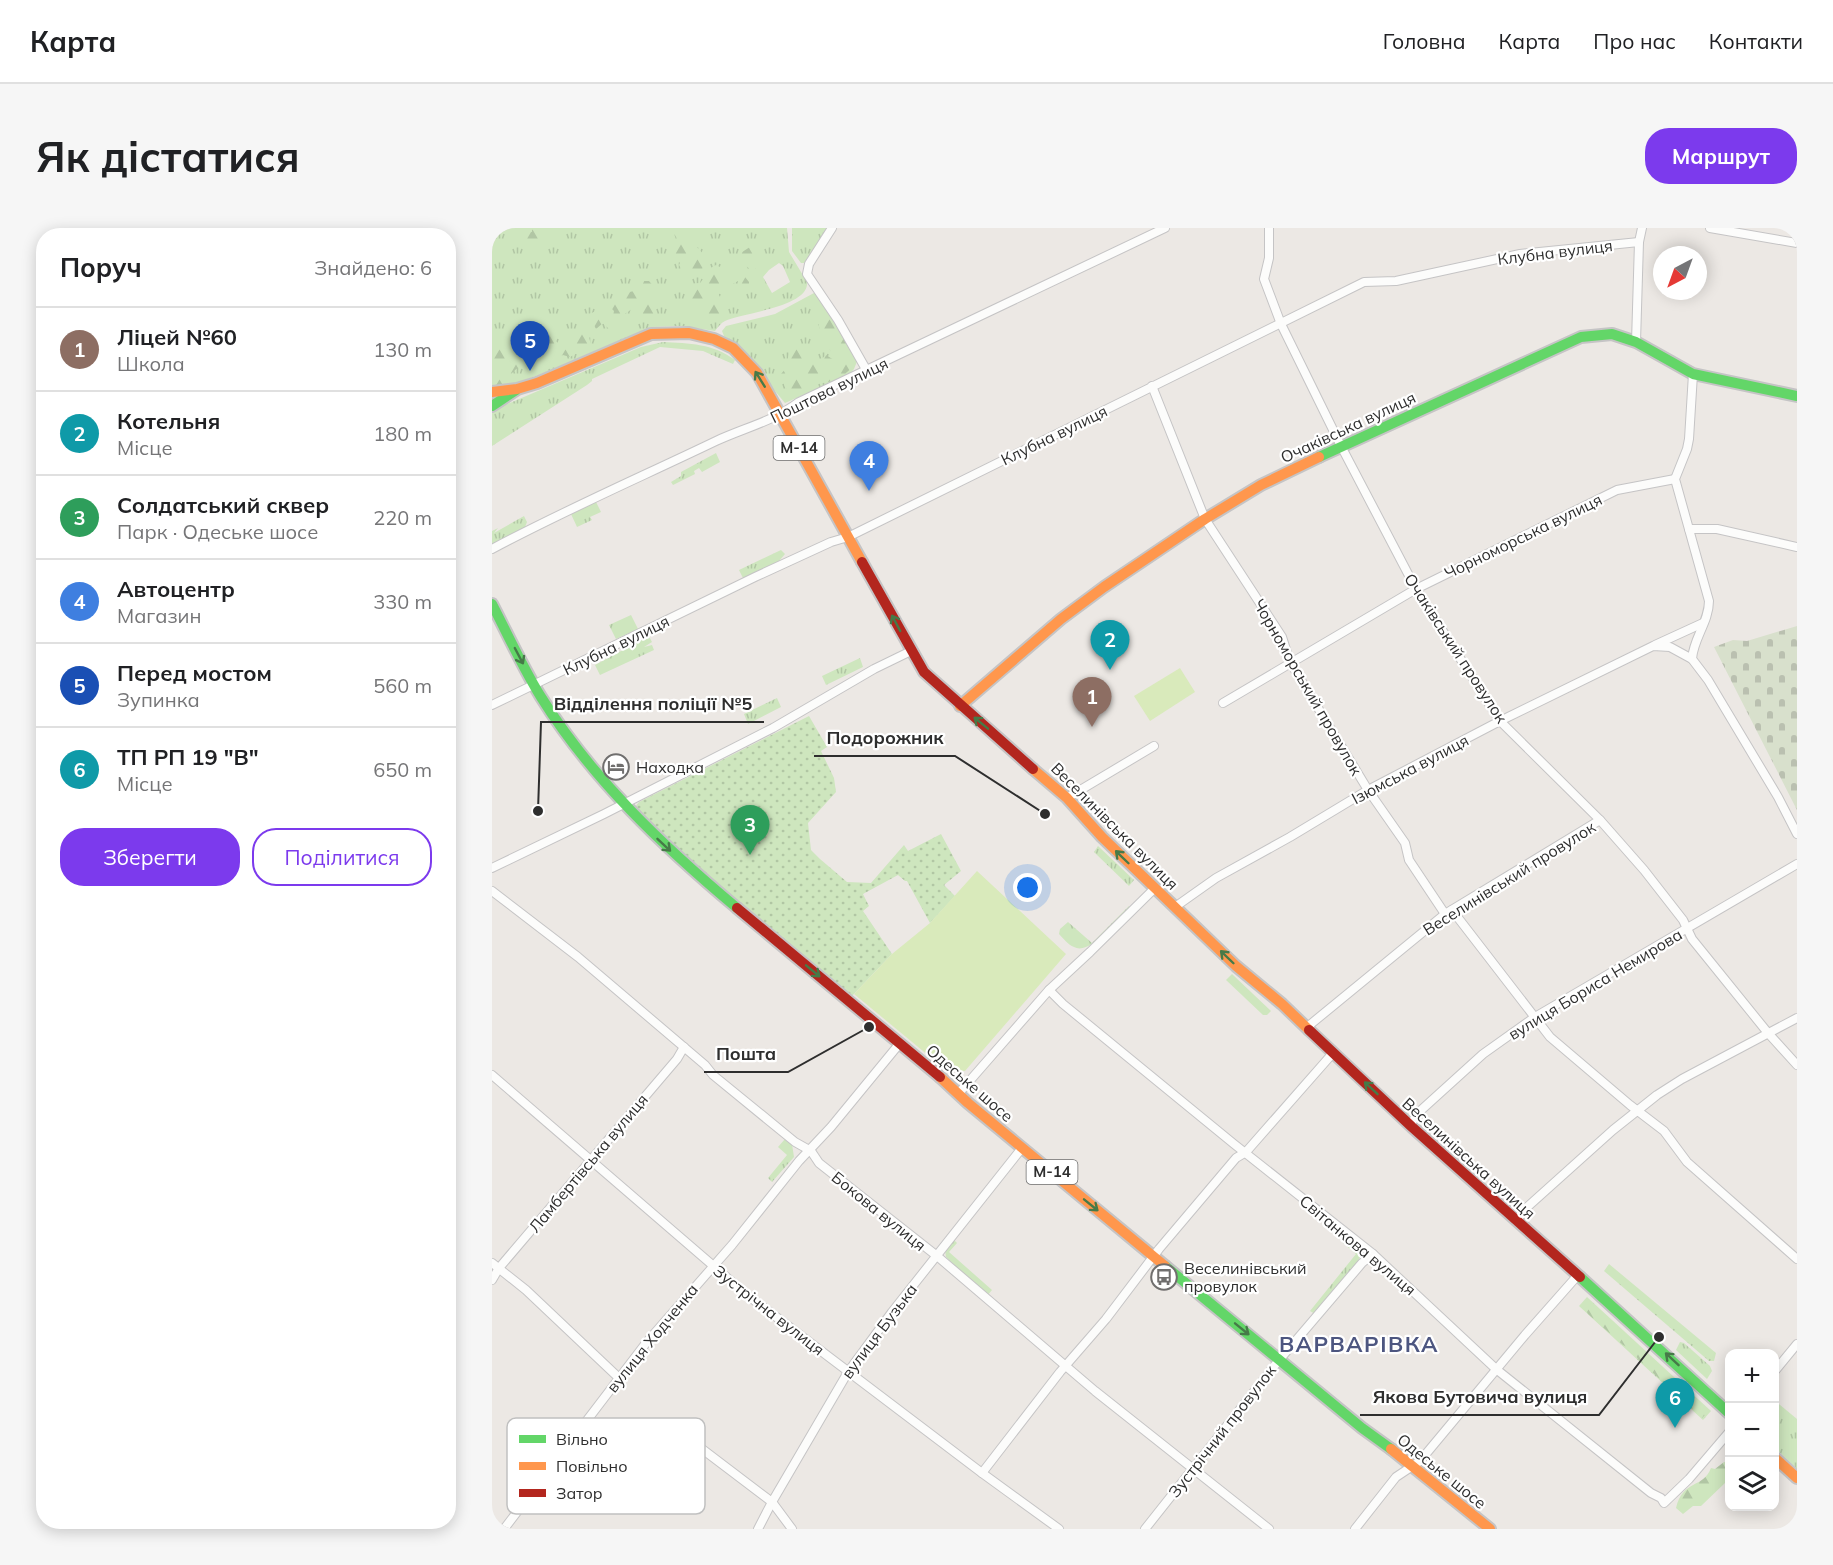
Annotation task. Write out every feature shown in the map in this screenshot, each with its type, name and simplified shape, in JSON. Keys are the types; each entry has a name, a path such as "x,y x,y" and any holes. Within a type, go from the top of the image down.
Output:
{"main road":[{"name":"Веселинівська вулиця","path":"517,389 638,338 666,332 689,333 714,339 740,354 757,374 781,415 924,672 1067,798 1102,837 1236,966 1282,1005 1410,1125 1725,1409"},
{"name":"Очаківська вулиця","path":"960,706 1061,620 1104,587 1205,519 1261,485 1341,446 1581,338 1612,334 1636,342 1693,374 1797,396"},
{"name":"М-14","path":"492,392 517,389"},
{"path":"492,406 517,389"},
{"name":"Одеське шосе","path":"492,604 533,684 573,744 623,804 690,869 900,1043 1022,1148 1362,1428 1414,1466 1490,1529"},
{"path":"1775,1457 1797,1478"}],"street":[{"path":"832,228 806,270 867,371"},
{"name":"Поштова вулиця","path":"492,549 529,529 723,438 781,415 799,402 1165,228"},
{"name":"Очаківський провулок","path":"1269,228 1269,258 1264,279 1281,324 1341,446 1416,589 1500,721 1600,820 1644,870 1683,920 1692,939 1797,1065"},
{"path":"1636,342 1639,242 1642,228"},
{"path":"1710,228 1797,243"},
{"name":"Клубна вулиця","path":"492,705 789,561 848,537 1364,282 1396,280 1520,254 1639,242"},
{"path":"1692,659 1709,608 1676,479 1689,439 1693,374"},
{"name":"Чорноморський провулок","path":"1152,386 1205,519 1282,637 1290,662 1368,790 1405,843 1409,860 1550,1036 1673,1141 1687,1162 1797,1259"},
{"name":"Чорноморська вулиця","path":"1223,703 1416,589 1617,490 1676,479"},
{"path":"1689,529 1726,531 1797,547"},
{"name":"Ізюмська вулиця","path":"1174,907 1216,878 1368,790 1500,721 1704,623"},
{"path":"1653,646 1670,647 1692,659 1708,680 1778,797 1797,834"},
{"path":"492,868 772,728 874,669 911,651"},
{"path":"1067,798 1154,746"},
{"name":"Веселинівський провулок","path":"1306,1028 1449,912 1600,820"},
{"name":"вулиця Бориса Немирова","path":"1410,1125 1419,1112 1483,1054 1535,1017 1797,864"},
{"path":"959,1093 1049,990 1155,888"},
{"name":"Бокова вулиця","path":"492,891 566,947 705,1065 713,1075 786,1135 811,1151 819,1162 834,1175 936,1256 1066,1367 1269,1529"},
{"name":"Світанкова вулиця","path":"1049,990 1114,1047 1373,1254 1496,1369 1643,1487 1661,1498 1664,1503 1689,1479 1725,1437"},
{"path":"1516,1221 1525,1209 1637,1109 1682,1079 1797,1018"},
{"name":"вулиця Ходченка","path":"589,1418 799,1161 811,1151 900,1043"},
{"name":"Ламбертівська вулиця","path":"492,1281 496,1265 591,1160 677,1059 684,1047"},
{"path":"982,1473 1106,1319 1153,1256 1236,1158 1246,1152 1333,1053"},
{"name":"Зустрічна вулиця","path":"492,1075 746,1294 1059,1529"},
{"name":"вулиця Бузька","path":"758,1529 848,1372 892,1312 1022,1148"},
{"name":"Зустрічний провулок","path":"1145,1529 1279,1360 1362,1263 1373,1254"},
{"path":"496,1265 526,1290 619,1378"},
{"path":"1355,1529 1396,1477 1414,1466 1451,1425 1496,1369 1578,1275"},
{"path":"1779,1366 1797,1344"},
{"path":"705,1451 772,1502 792,1529"},
{"name":"вулиця Ходченка","path":"504,1529 515,1514"}],"green space":[{"path":"492,228 787,228 789,252 807,282 805,291 798,298 774,308 725,321 715,331 681,326 651,327 515,384 492,388","holes":["779,263 783,266 790,282 772,293 763,277"]},
{"path":"532,228 550,230 549,236 539,245 535,255 529,252 522,235 525,231 532,232"},
{"path":"661,228 686,228 694,244 708,259 707,265 697,271 682,270 679,265 682,258 670,256 667,252 671,243 677,240 675,235"},
{"path":"792,228 830,228 804,263 801,263 792,251"},
{"path":"753,245 759,245 760,250 753,255 759,264 752,271 733,260"},
{"path":"716,265 720,267 720,274 723,276 732,271 741,272 749,282 749,288 743,289 738,281 731,285 720,283 716,289 727,307 725,320 722,321 715,316 708,320 702,316 695,318 685,302 688,297 686,289 691,284 700,283 705,271"},
{"path":"644,281 649,281 655,288 652,301 656,315 651,322 643,321 642,310 635,307 620,317 616,330 610,330 603,323 596,329 593,323 584,324 579,315 587,315 596,311 605,313 609,317 613,316 614,311 610,307 614,298 640,290"},
{"path":"814,293 837,321 858,359 849,375 785,403 735,343 724,336 722,331 726,326 775,314"},
{"path":"825,310 833,317 855,357 854,366 837,379 818,383 815,390 805,396 797,390 789,391 785,387 781,374 787,367 793,348 805,346 818,362 826,355 834,360 840,355 837,351 830,350 821,333 819,320"},
{"path":"551,325 560,330 555,340 558,343 577,331 583,330 589,337 591,345 570,357 563,355 549,363 540,361 525,364 516,369 506,386 492,388 492,341 513,339 517,342 516,348 525,348 530,344 529,334 545,332"},
{"path":"663,342 710,348 735,360 733,364 703,351 660,347 592,379 587,385 492,446 492,413 503,406 641,347"},
{"path":"716,453 720,462 702,472 699,468 694,471 695,474 673,485 671,482 681,476 681,472"},
{"path":"596,502 601,512 590,517 592,520 577,527 571,514"},
{"path":"524,516 527,522 525,527 492,546 492,531 498,528 494,533"},
{"path":"781,550 785,554 779,561 743,578 739,570"},
{"path":"631,615 638,629 616,639 609,625"},
{"path":"1797,626 1797,810 1714,647 1733,640 1747,641"},
{"path":"649,636 652,642 644,647 652,645 654,650 600,675 595,665"},
{"path":"860,658 863,667 826,685 822,676"},
{"path":"1180,668 1195,692 1150,721 1134,696"},
{"path":"777,698 781,707 748,724 744,714"},
{"path":"809,716 827,747 821,751 834,778 836,792 808,823 811,850 847,882 871,883 904,845 908,851 941,834 961,871 944,885 955,896 930,923 907,881 898,875 863,894 869,906 863,911 892,954 852,996 679,852 635,807 639,802"},
{"path":"1098,846 1134,880 1129,886 1094,852"},
{"path":"977,871 1066,954 965,1071 946,1070 854,994 892,954 930,923"},
{"path":"1129,906 1112,927 1096,941 1088,946 1074,947 1059,934 1060,929 1068,922 1092,943"},
{"path":"1232,974 1271,1011 1267,1015 1263,1015 1226,980"},
{"path":"785,1139 792,1144 794,1157 772,1182 768,1178 787,1155 778,1147"},
{"path":"953,1239 957,1243 949,1252 992,1290 987,1296 946,1257 945,1250"},
{"path":"1342,1242 1347,1242 1361,1256 1315,1314 1310,1311 1356,1254"},
{"path":"1609,1264 1716,1353 1714,1361 1709,1361 1604,1271"},
{"path":"1587,1297 1711,1411 1703,1420 1579,1306"},
{"path":"1589,1306 1601,1311 1614,1322 1634,1346 1631,1349 1623,1345 1588,1314 1586,1310"},
{"path":"1680,1342 1710,1366 1712,1371 1707,1379 1676,1350"},
{"path":"1639,1349 1645,1351 1709,1411 1702,1418 1638,1359 1635,1354"},
{"path":"1779,1404 1797,1419 1797,1469 1779,1452"},
{"path":"1725,1462 1725,1483 1701,1506 1693,1506 1683,1514 1676,1508 1683,1492 1703,1479 1711,1468 1715,1469"}],"traffic: fast":[{"path":"1319,457 1581,337 1612,334 1636,342 1693,374 1797,396"},
{"path":"492,406 516,390"},
{"path":"492,604 534,686 583,756 606,784 656,836 737,908"},
{"path":"1165,1266 1362,1428 1391,1449"},
{"path":"1580,1277 1725,1409"}],"traffic: slow":[{"path":"492,392 517,389 537,383 651,334 689,333 714,339 733,348 757,373 862,562"},
{"path":"960,706 1061,619 1104,587 1205,519 1261,485 1319,457"},
{"path":"1033,769 1067,798 1102,837 1236,966 1309,1030"},
{"path":"940,1077 968,1103 1165,1266"},
{"path":"1391,1449 1490,1529"},
{"path":"1779,1462 1797,1478"}],"traffic: jam":[{"path":"862,562 924,672 1033,769"},
{"path":"737,908 940,1077"},
{"path":"1309,1030 1412,1127 1580,1277"}],"place":[{"name":"Перед мостом","path":"530,371"},
{"name":"Автоцентр","path":"869,491"},
{"name":"Котельня","path":"1110,670"},
{"name":"Ліцей №60","path":"1092,727"},
{"name":"Находка","path":"616,767"},
{"name":"Відділення поліції №5","path":"538,811"},
{"name":"Подорожник","path":"1045,814"},
{"name":"Солдатський сквер","path":"750,855"},
{"name":"Пошта","path":"869,1027"},
{"name":"Веселинівський провулок","path":"1164,1277"},
{"name":"Якова Бутовича вулиця","path":"1659,1337"},
{"name":"ТП РП 19 \"В\"","path":"1675,1428"}],"district":[{"name":"ВАРВАРІВКА","path":"1359,1344"}]}
